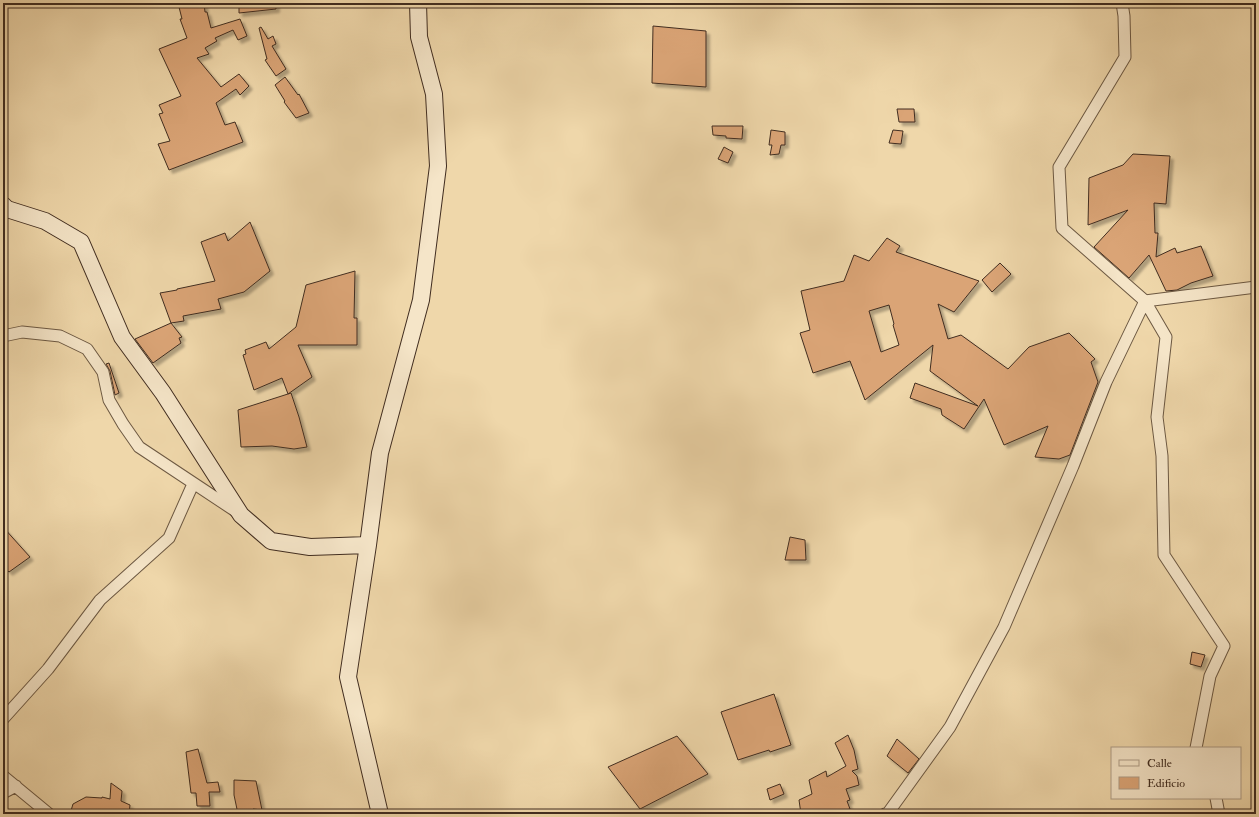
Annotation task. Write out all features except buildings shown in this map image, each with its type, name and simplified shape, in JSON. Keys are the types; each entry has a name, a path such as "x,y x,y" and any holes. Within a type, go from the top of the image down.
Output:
{"street":[{"path":"380,814 348,677 380,453 421,300 438,166 434,94 419,37 418,3"},
{"path":"1122,3 1124,16 1125,57 1059,167 1062,228 1145,301 1166,337 1157,417 1162,456 1164,555 1224,646 1210,676 1196,747"},
{"path":"3,205 7,209 44,221 81,242 122,337 163,393 241,515"},
{"path":"1145,301 1256,287"},
{"path":"887,814 950,727 1004,628 1073,466 1106,382 1145,301"},
{"path":"3,336 22,332 60,336 87,349 103,372 109,400 123,424 139,446 193,484 241,515 271,541 310,547 368,545"},
{"path":"3,719 48,669 100,600 169,538 193,484"},
{"path":"3,776 49,814"},
{"path":"3,793 16,786"},
{"path":"1216,799 1219,814"}]}
